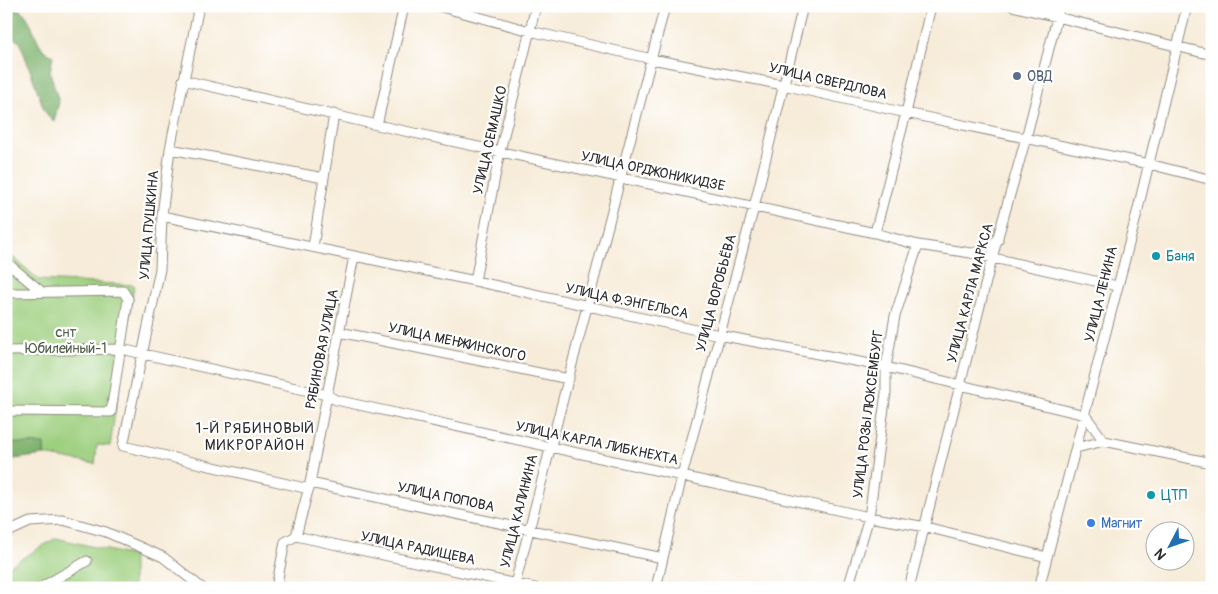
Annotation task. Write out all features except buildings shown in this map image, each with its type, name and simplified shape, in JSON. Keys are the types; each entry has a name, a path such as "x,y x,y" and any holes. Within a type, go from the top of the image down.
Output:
{"street":[{"name":"УЛИЦА ПУШКИНА","path":"123,446 160,269 162,216 170,149 199,6"},
{"path":"377,125 404,6"},
{"name":"УЛИЦА СВЕРДЛОВА","path":"438,6 530,31 652,59 783,84 906,113 1149,164 1212,180"},
{"name":"УЛИЦА СЕМАШКО","path":"475,281 500,152 536,6"},
{"name":"УЛИЦА КАЛИНИНА","path":"515,586 665,6"},
{"name":"УЛИЦА ВОРОБЬЁВА","path":"656,588 682,476 754,207 803,6"},
{"path":"875,233 931,6"},
{"path":"1012,6 1212,54"},
{"name":"УЛИЦА КАРЛА МАРКСА","path":"908,588 926,526 992,258 1026,138 1060,6"},
{"name":"УЛИЦА ЛЕНИНА","path":"1039,588 1149,164 1187,6"},
{"name":"УЛИЦА ОРДЖОНИКИДЗЕ","path":"183,80 377,125 1117,286"},
{"path":"314,247 334,114"},
{"path":"170,149 324,178"},
{"name":"УЛИЦА Ф.ЭНГЕЛЬСА","path":"162,216 475,281 719,335 886,367 1085,415"},
{"path":"972,253 981,251 998,239"},
{"name":"УЛИЦА РОЗЫ ЛЮКСЕМБУРГ","path":"848,588 869,517 886,393 886,367 895,316 918,244"},
{"name":"РЯБИНОВАЯ УЛИЦА","path":"276,588 285,542 296,536 310,486 354,256"},
{"path":"6,262 42,292"},
{"path":"6,293 123,291 128,299 111,412 6,411"},
{"name":"УЛИЦА МЕНЖИНСКОГО","path":"339,332 569,379"},
{"name":"УЛИЦА КАРЛА ЛИБКНЕХТА","path":"6,351 121,349 143,353 327,395 336,400 869,517 926,526 1047,557"},
{"path":"1085,415 1104,442"},
{"path":"1076,448 1104,442 1212,463"},
{"name":"УЛИЦА ПОПОВА","path":"123,446 310,486 530,528 663,558"},
{"path":"6,533 30,522 63,520 106,532 164,557 202,588"},
{"name":"УЛИЦА РАДИЩЕВА","path":"296,536 515,586 535,588"},
{"path":"40,588 87,561"}],"green space":[{"path":"6,6 15,7 26,16 43,49 53,56 50,72 59,102 54,122 45,112 20,42 6,34"},
{"name":"снт Юбилейный-1","path":"6,251 39,280 134,285 110,446 97,445 95,464 44,455 44,444 6,443"},
{"path":"6,443 44,444 44,455 6,460"},
{"path":"56,538 133,556 133,588 6,588 6,568"}],"place":[{"name":"ОВД","path":"1017,76"},
{"name":"Баня","path":"1156,256"},
{"name":"ЦТП","path":"1151,495"},
{"name":"Магнит","path":"1091,523"}],"district":[{"name":"1-Й РЯБИНОВЫЙ МИКРОРАЙОН","path":"255,436"}]}
